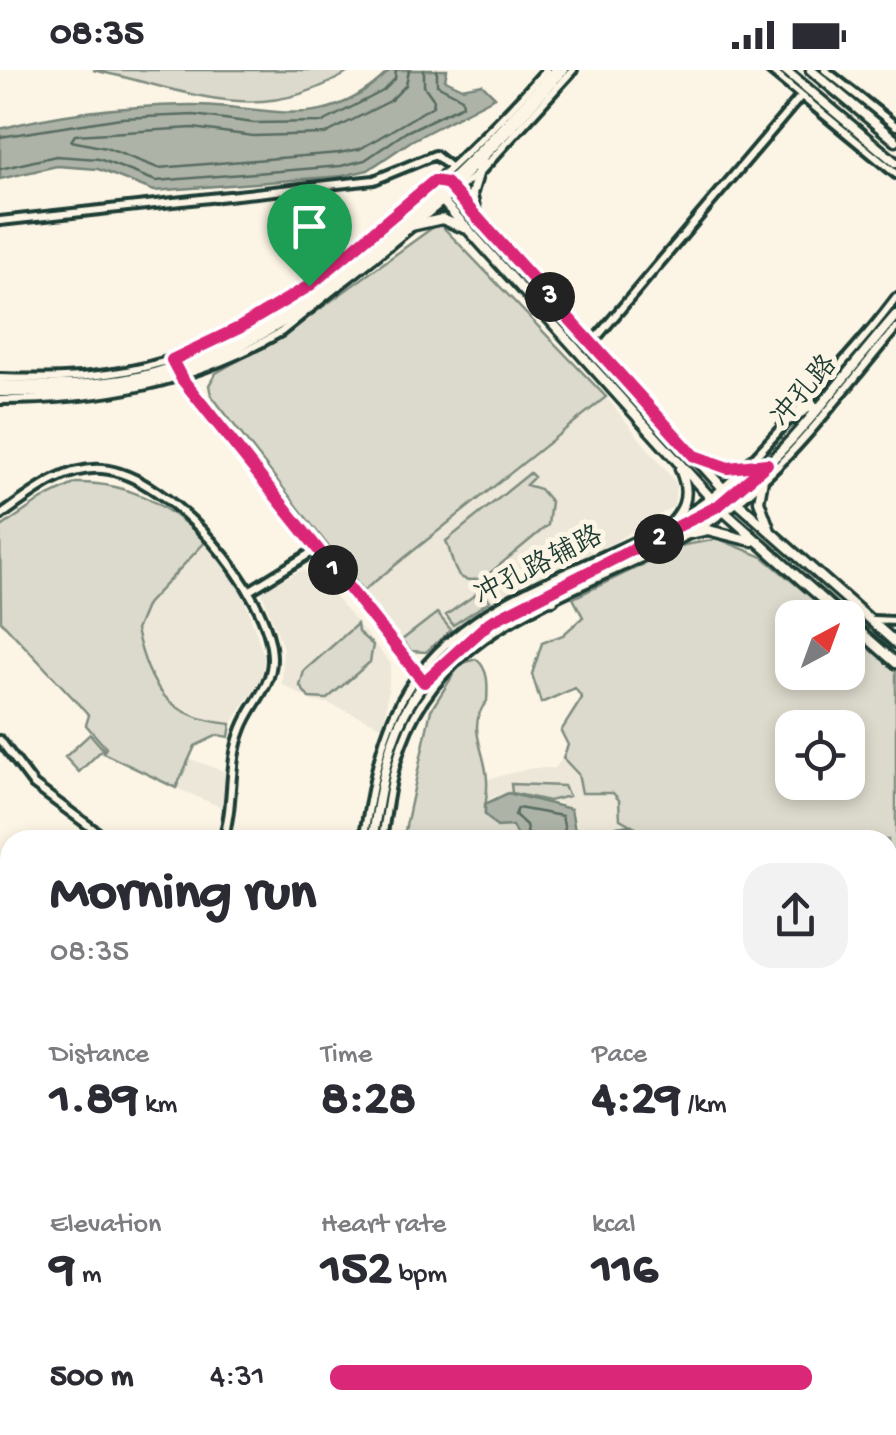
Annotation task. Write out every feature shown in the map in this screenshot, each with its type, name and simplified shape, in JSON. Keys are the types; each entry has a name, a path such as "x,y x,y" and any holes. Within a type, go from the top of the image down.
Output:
{"main road":[{"path":"450,188 554,70"},
{"path":"0,385 88,384 176,370 279,314 450,188 564,70"},
{"path":"784,70 856,136 896,162"},
{"path":"811,70 896,141"},
{"path":"482,222 472,204 477,174 486,154"},
{"path":"434,181 450,188 482,222 730,496 896,643"},
{"path":"434,181 439,197 721,509 824,600 834,589"},
{"path":"0,385 89,394 176,370 282,320 370,261 439,197"},
{"path":"402,230 422,222 452,221 471,232"},
{"name":"冲孔路","path":"373,830 375,796 392,743 424,682 473,635 526,602 721,509 892,327 896,317"},
{"path":"790,418 822,400"},
{"path":"694,456 717,466 767,464 761,483 762,514 772,536"},
{"path":"655,541 678,517 688,497 677,460"},
{"path":"655,541 721,530 762,545"},
{"path":"526,602 552,600"},
{"path":"447,643 473,635"},
{"path":"865,636 896,663"}],"street":[{"path":"424,682 176,370 309,286 450,167 546,70"},
{"path":"450,167 450,188 477,174 573,70"},
{"path":"770,70 856,136 896,174"},
{"path":"825,70 896,126"},
{"path":"592,343 801,96"},
{"path":"0,221 374,180 435,155 450,167"},
{"path":"370,261 422,222 439,197"},
{"name":"冲孔路辅路","path":"730,496 749,466 896,298"},
{"name":"冲孔路辅路","path":"384,830 401,746 424,682 447,643 506,600 711,498 730,496 761,483 892,327"},
{"path":"0,400 89,394"},
{"path":"0,516 73,472 104,470 133,479 182,513 226,558 249,591 269,640 272,660 268,684 243,725 236,749 234,808 226,830"},
{"name":"冲孔路辅路","path":"424,682 497,629 690,533 721,509"},
{"path":"249,591 317,549"},
{"path":"868,619 886,624 896,621"},
{"path":"0,740 34,785 95,830"},
{"path":"366,830 375,796"}],"shaded area":[{"path":"93,70 352,70 318,88 286,98 255,101 194,95"},
{"path":"439,223 606,397 363,591 211,395 209,385 216,373 288,332"},
{"path":"606,397 676,483 674,506 616,541 503,594 425,652 411,651 363,591"},
{"path":"530,473 534,477 526,485 540,489 551,502 548,525 484,578 459,576 446,541"},
{"path":"76,483 114,487 147,498 206,541 147,604 136,630 155,684 165,696 191,715 231,724 229,737 218,735 195,746 176,788 103,753 106,748 86,725 89,715 1,621 0,528 42,499"},
{"path":"719,539 763,557 815,600 775,600 775,690 865,690 865,643 881,657 896,641 896,830 636,830 620,819 619,800 613,793 582,793 578,774 563,758 568,745 561,731 582,698 575,688 541,703 532,674 542,643 563,635 583,617 573,598 684,545"},
{"path":"206,541 241,589 264,656 262,678 231,724 199,721 157,692 136,630 147,604"},
{"path":"302,570 320,578 391,664 384,727 327,703 314,702 282,684 283,648 261,590"},
{"path":"482,590 490,601 453,625 446,615"},
{"path":"437,613 451,630 426,652 411,651 402,640"},
{"path":"357,624 358,632 373,645 370,662 327,699 309,698 300,686 304,671"},
{"path":"476,659 487,684 487,701 477,730 486,769 485,814 518,830 405,830 431,710 460,664"},
{"path":"90,734 103,749 79,772 65,757"},
{"path":"563,758 578,774 655,775 632,826 577,830 577,823 560,803 495,796 485,804 488,779 532,768 555,768"},
{"path":"190,759 229,773 226,809 176,788"},
{"path":"511,784 564,786 569,796 549,801 512,793"}],"water":[{"path":"390,70 447,70 445,80 462,88 482,84 495,97 411,141 368,170 342,176 154,191 98,169 57,166 0,179 0,129 70,114 141,107 189,105 294,113 317,111 365,91"},
{"path":"508,793 571,809 575,830 497,827 485,814 485,804"},
{"path":"632,825 633,830 593,830"}],"route":[{"path":"434,181 446,183 694,456 728,468 767,464 718,506 490,622 424,682 177,373 172,360 239,328 309,286 434,181"}]}
